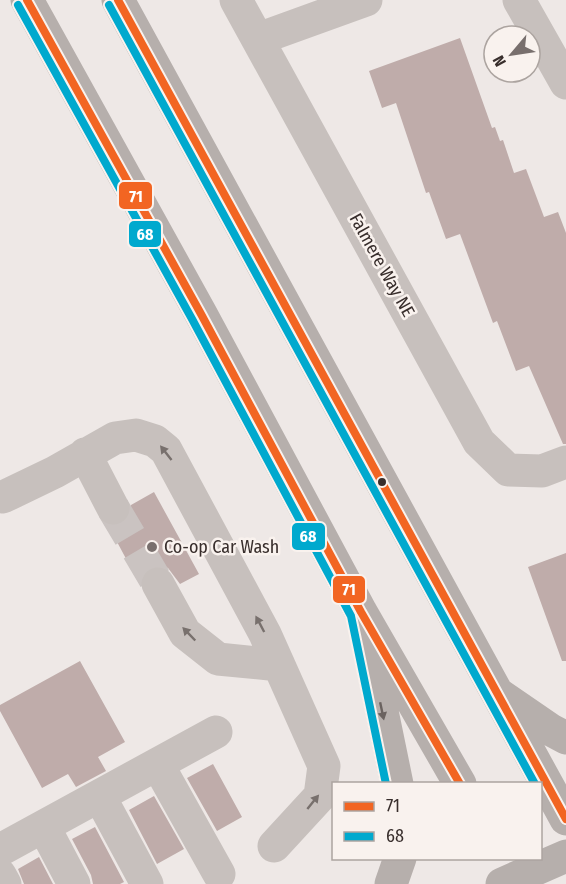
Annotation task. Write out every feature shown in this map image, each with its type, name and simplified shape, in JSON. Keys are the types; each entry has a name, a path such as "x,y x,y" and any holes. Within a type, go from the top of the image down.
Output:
{"main road":[{"path":"27,0 201,314 361,612 459,782"},
{"path":"118,0 566,819"},
{"path":"361,612 397,782"},
{"path":"494,690 566,738"},
{"path":"509,876 566,856"},
{"path":"391,884 399,860"}],"street":[{"name":"Falmere Way NE","path":"236,0 479,442 508,470 542,471 566,462"},
{"path":"258,39 366,0"},
{"path":"519,0 566,83"},
{"path":"3,496 55,472 115,438 136,435 155,441 166,450 260,624 324,766 320,796 274,846"},
{"path":"85,454 113,508"},
{"path":"158,584 185,633 218,659 279,665"},
{"path":"0,850 216,732"},
{"path":"158,765 219,874"},
{"path":"100,797 147,884"},
{"path":"44,827 74,884"},
{"path":"0,875 5,884"}],"building":[{"path":"460,38 492,128 495,127 500,141 503,140 514,173 526,169 544,217 558,212 566,233 566,444 563,444 529,366 516,371 497,321 493,323 460,234 446,239 429,192 426,193 396,103 382,108 369,71"},
{"name":"Co-op Car Wash","path":"154,492 199,574 180,584 168,568 159,565 148,568 142,574 139,583 108,525 113,527 122,524 129,518 131,505"},
{"path":"566,553 566,661 562,661 528,567"},
{"path":"80,661 125,742 98,757 106,771 76,787 68,774 42,788 0,711 0,705"},
{"path":"213,764 242,817 217,831 187,778"},
{"path":"154,796 184,849 157,864 129,810"},
{"path":"95,827 124,882 120,884 93,884 91,875 72,839"},
{"path":"39,857 53,884 24,884 18,869"}],"tunnel":[{"path":"113,508 158,584"}],"transit line":[{"name":"71","path":"27,0 201,314 361,612 459,782"},
{"name":"71","path":"118,0 566,819"},
{"name":"68","path":"18,5 192,319 351,616 386,782"},
{"name":"68","path":"109,5 534,782"}],"place":[{"name":"Co-op Car Wash","path":"152,547"}]}
